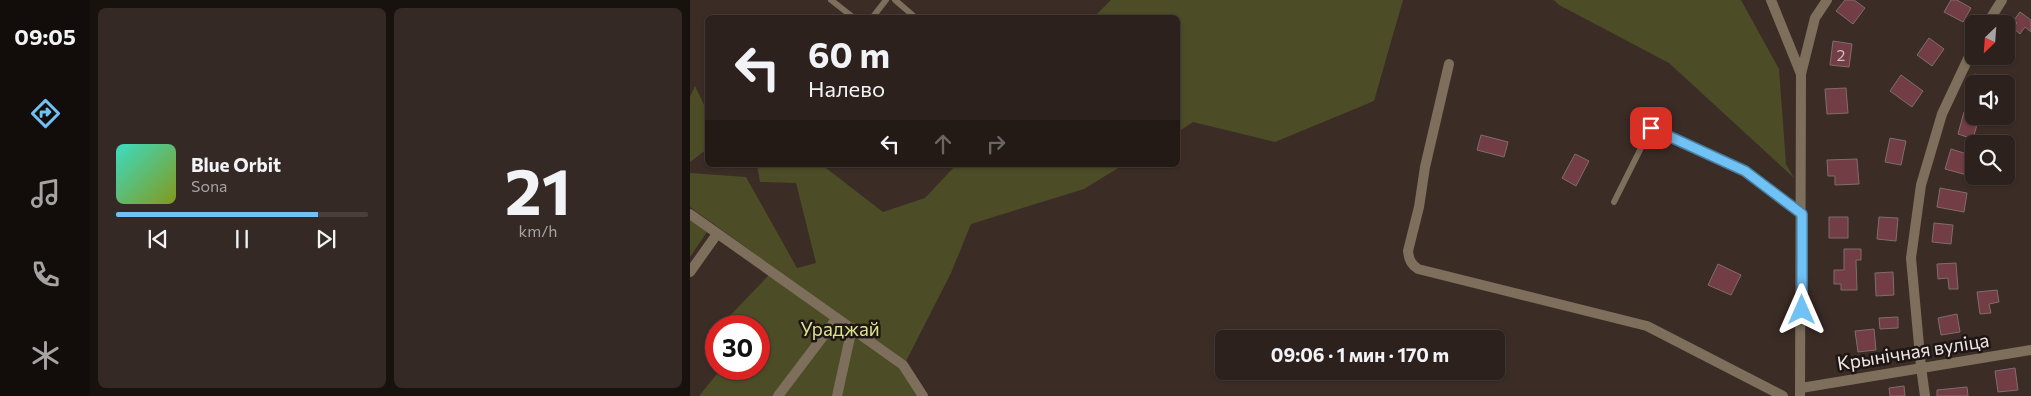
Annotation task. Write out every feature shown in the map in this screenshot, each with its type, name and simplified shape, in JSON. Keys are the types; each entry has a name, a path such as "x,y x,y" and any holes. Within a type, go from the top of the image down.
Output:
{"street":[{"path":"1771,0 1801,74"},
{"path":"1801,392 1801,74 1815,18 1827,0"},
{"path":"1993,15 2002,0"},
{"path":"1449,64 1408,251 1408,258 1414,266 1418,269 1647,326 1783,396"},
{"path":"1925,396 1911,258 1921,185 1942,114 1965,65"},
{"path":"690,214 903,365 923,396"},
{"path":"690,272 717,234"},
{"path":"778,396 837,318"},
{"path":"837,396 852,328"},
{"name":"Крынічная вуліца","path":"1801,392 1921,367 2031,350"}],"lane":[{"path":"831,0 850,15"},
{"path":"874,15 886,0"},
{"path":"895,0 912,15"},
{"path":"1614,202 1651,128 1745,171 1802,214"}],"green space":[{"path":"1111,0 1403,0 1374,101 1275,142 1193,122 1180,131 1180,15 1096,15"},
{"path":"1554,0 1741,0 1779,69 1786,164 1794,178 1669,63 1559,5"},
{"path":"695,86 705,107 705,151 690,162 690,97"},
{"name":"Ураджай","path":"757,167 825,167 883,212 925,198 954,167 1120,167 1084,189 971,224 951,273 902,369 925,396 699,396 712,380 770,380 770,315 731,315 768,276 780,272 690,207 690,173 746,177 797,268 816,263 796,183 760,182"},
{"path":"690,220 707,232 690,257"}],"building":[{"path":"1845,0 1854,0 1865,8 1853,24 1836,11"},
{"path":"1951,0 1957,0 1971,8 1967,15 1965,15 1963,22 1944,12"},
{"path":"2020,12 2031,20 2031,32 2025,27 2020,34 2015,30 2017,23 2015,19"},
{"path":"1929,38 1944,49 1932,66 1917,55"},
{"path":"1833,41 1852,44 1849,67 1830,65"},
{"path":"1901,75 1923,91 1912,107 1890,91"},
{"path":"1846,88 1848,113 1827,114 1825,89"},
{"path":"1964,112 1965,125 1977,125 1974,135 1965,136 1958,134"},
{"path":"1481,135 1508,142 1504,157 1477,150"},
{"path":"1890,138 1906,141 1901,165 1885,162"},
{"path":"1951,149 1965,153 1965,174 1945,169"},
{"path":"1575,154 1589,161 1576,186 1562,178"},
{"path":"1857,159 1859,184 1835,185 1835,176 1828,176 1827,160"},
{"path":"1940,188 1967,193 1964,212 1937,207"},
{"path":"1829,217 1848,217 1848,238 1829,238"},
{"path":"1879,217 1898,218 1896,241 1877,239"},
{"path":"1934,223 1953,225 1951,244 1932,242"},
{"path":"1844,249 1861,249 1861,260 1856,260 1857,290 1841,290 1841,284 1834,284 1834,270 1844,270"},
{"path":"1956,263 1958,289 1949,289 1948,278 1938,279 1937,264"},
{"path":"1718,264 1741,275 1731,295 1708,285"},
{"path":"1893,272 1894,295 1876,296 1875,273"},
{"path":"1997,290 1999,302 1989,304 1991,313 1980,314 1977,292"},
{"path":"1957,314 1960,332 1941,335 1938,318"},
{"path":"1898,317 1898,328 1880,329 1879,318"},
{"path":"1874,329 1876,350 1858,352 1855,331"},
{"path":"2015,368 2018,390 1998,392 1995,371"},
{"path":"1904,386 1905,396 1890,396 1889,388"},
{"path":"1967,387 1968,396 1937,396 1937,390"}],"route":[{"path":"1651,128 1745,171 1802,214 1802,310"}]}
